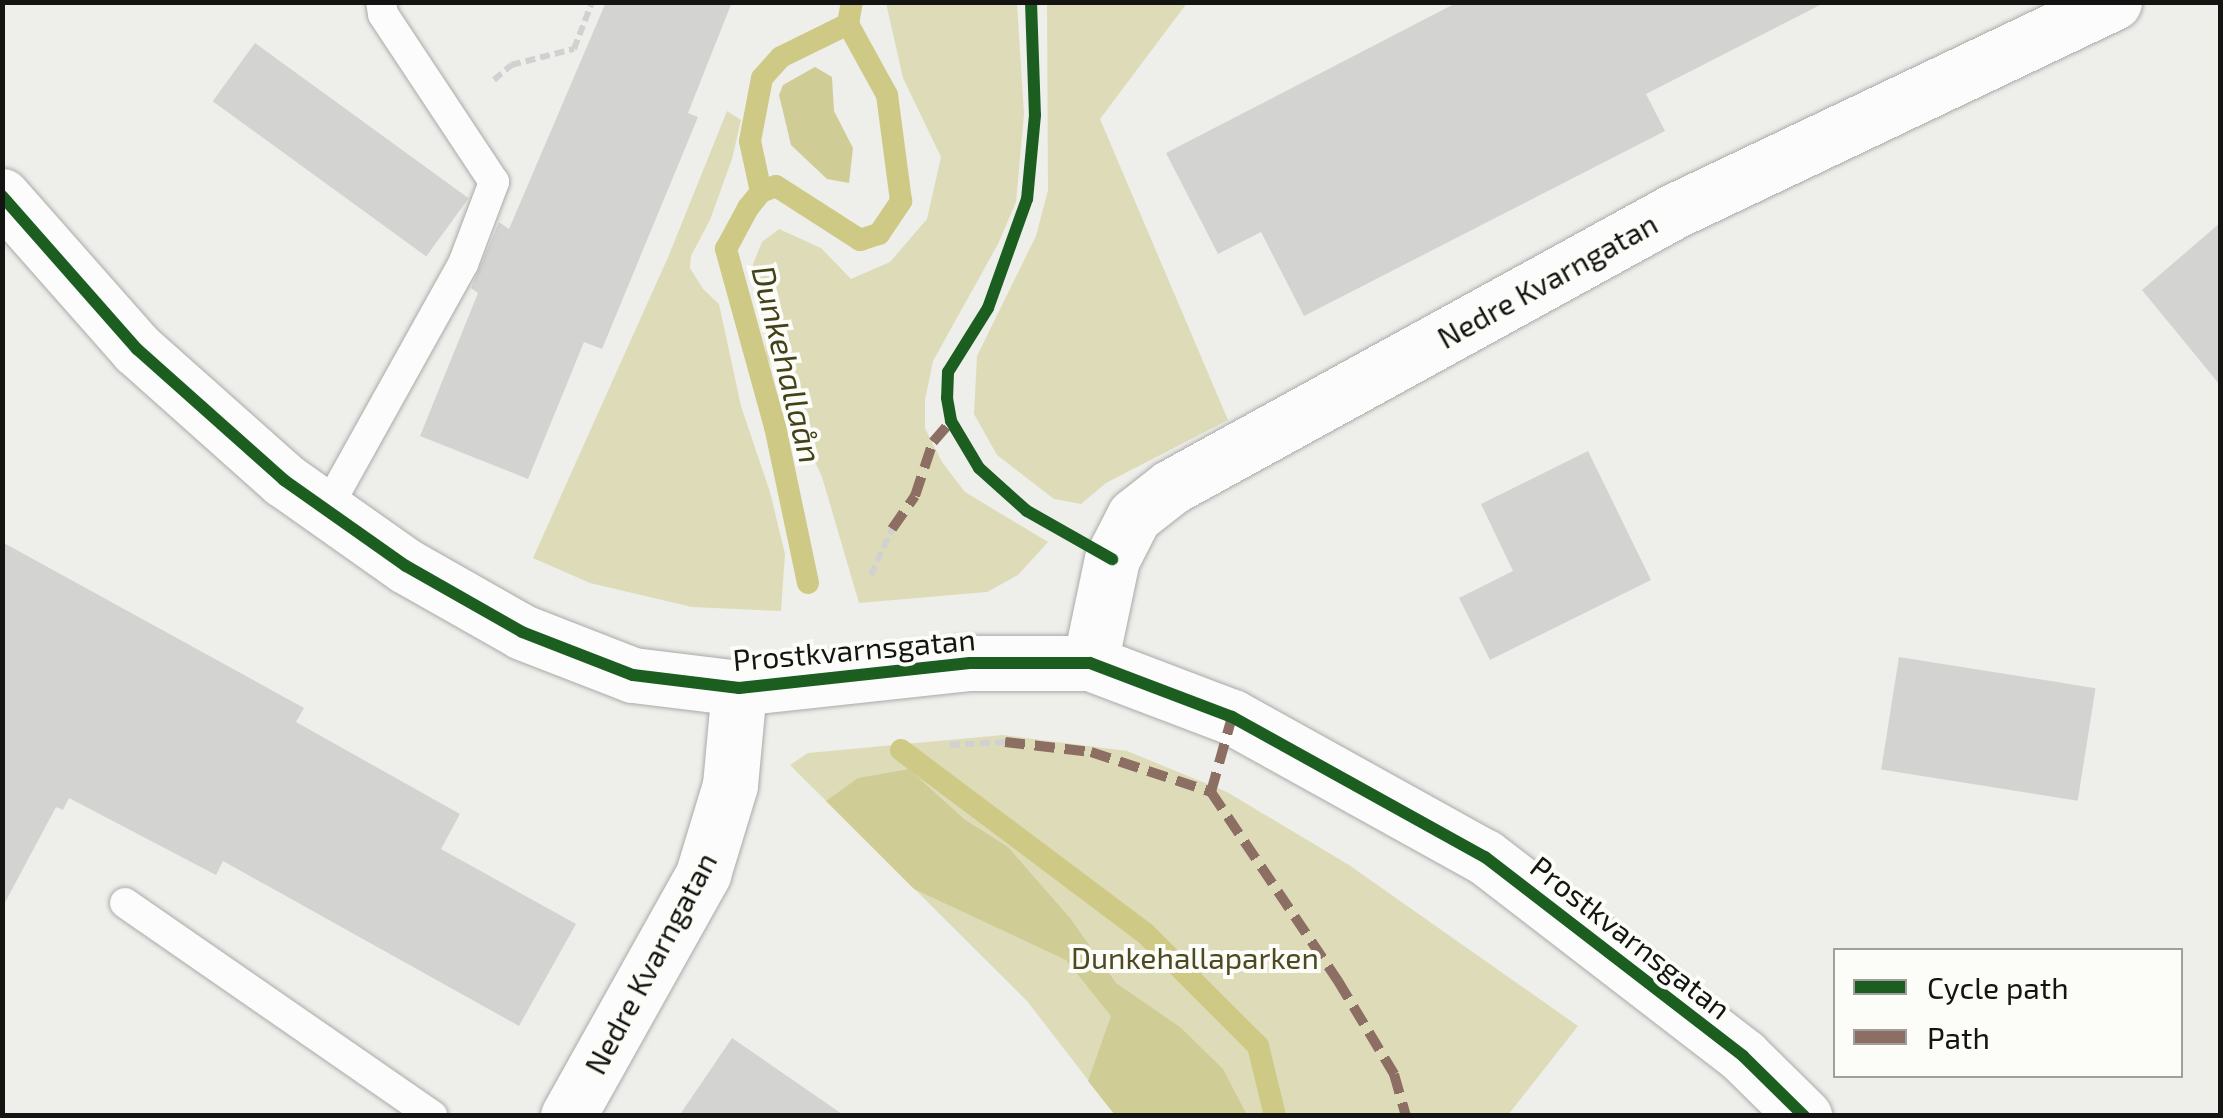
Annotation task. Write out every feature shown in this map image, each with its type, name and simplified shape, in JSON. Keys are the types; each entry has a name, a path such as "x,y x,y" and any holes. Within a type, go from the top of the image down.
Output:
{"street":[{"name":"Nedre Kvarngatan","path":"1090,663 1112,559 1134,516 1171,487 1674,210 2114,2"},
{"name":"Prostkvarnsgatan","path":"2,196 137,350 284,480 406,566 522,632 633,674 739,688 970,663 1090,663 1232,717 1485,857 1743,1056 1804,1116"},
{"name":"Nedre Kvarngatan","path":"568,1116 703,874 730,785 739,688"}],"lane":[{"path":"326,510 463,264 494,182 383,14 381,2"},
{"path":"125,902 433,1116"}],"path":[{"path":"453,119 511,65 574,50 592,2"},
{"path":"871,575 892,529"},
{"path":"950,745 1004,742"}],"green space":[{"path":"886,3 1017,3 1024,114 1016,202 998,244 933,361 925,400 925,428 942,462 965,492 1048,542 1018,575 987,592 859,603 822,477 767,357 753,264 762,242 779,229 821,248 851,279 890,262 927,219 941,157 903,78"},
{"path":"1047,3 1187,3 1100,119 1228,420 1106,483 1081,504 1054,499 997,455 974,414 977,356 1036,236 1048,190"},
{"path":"727,111 741,120 732,159 710,220 691,256 690,268 703,289 719,304 741,406 770,492 785,554 781,611 692,607 590,583 533,558 669,255"},
{"name":"Dunkehallaparken","path":"1003,735 1127,751 1227,792 1349,865 1578,1026 1508,1115 1115,1115 1027,1001 790,765 808,753"}],"shaded area":[{"path":"815,67 832,77 834,111 853,148 849,183 827,179 791,145 779,95 783,85"},
{"path":"909,769 964,819 1008,847 1070,918 1116,983 1180,1027 1223,1069 1247,1115 1115,1115 1088,1081 1111,1016 1066,960 914,889 826,801 858,778"}],"building":[{"path":"606,2 732,2 688,113 698,117 602,349 584,342 528,479 420,436 478,293 471,288 499,222 509,229"},
{"path":"1458,2 1826,2 1646,94 1665,131 1304,316 1261,232 1218,254 1166,153"},
{"path":"255,43 469,198 426,256 213,101"},
{"path":"2220,223 2220,385 2142,290"},
{"path":"1588,451 1651,580 1490,660 1459,598 1513,571 1481,504"},
{"path":"2,542 304,708 296,722 460,814 441,849 576,924 519,1026 223,861 216,875 69,798 63,810 56,807 2,908"},
{"path":"1899,657 2096,688 2078,801 1881,770"},
{"path":"732,1038 845,1116 679,1116"}],"waterway":[{"name":"Dunkehallaån","path":"808,583 775,427 726,249 748,208 761,192 776,186 860,240 879,234 901,201 887,95 848,24 852,2"},
{"path":"761,192 750,141 762,78 781,57 848,24"},
{"name":"Dunkehallaån","path":"901,750 1145,933 1258,1046 1275,1116"}],"marked path":[{"path":"892,529 915,496 933,442 951,421"},
{"path":"1211,792 1232,717"},
{"path":"1005,742 1091,752 1211,792 1338,981 1394,1074 1406,1116"}],"cycle path":[{"path":"1031,2 1035,115 1027,199 988,308 948,372 947,398 951,421 979,468 1027,511 1112,559"},
{"path":"2,196 137,349 284,480 406,566 522,632 633,675 739,688 970,663 1090,663 1232,717 1485,857 1743,1056 1804,1116"}]}
